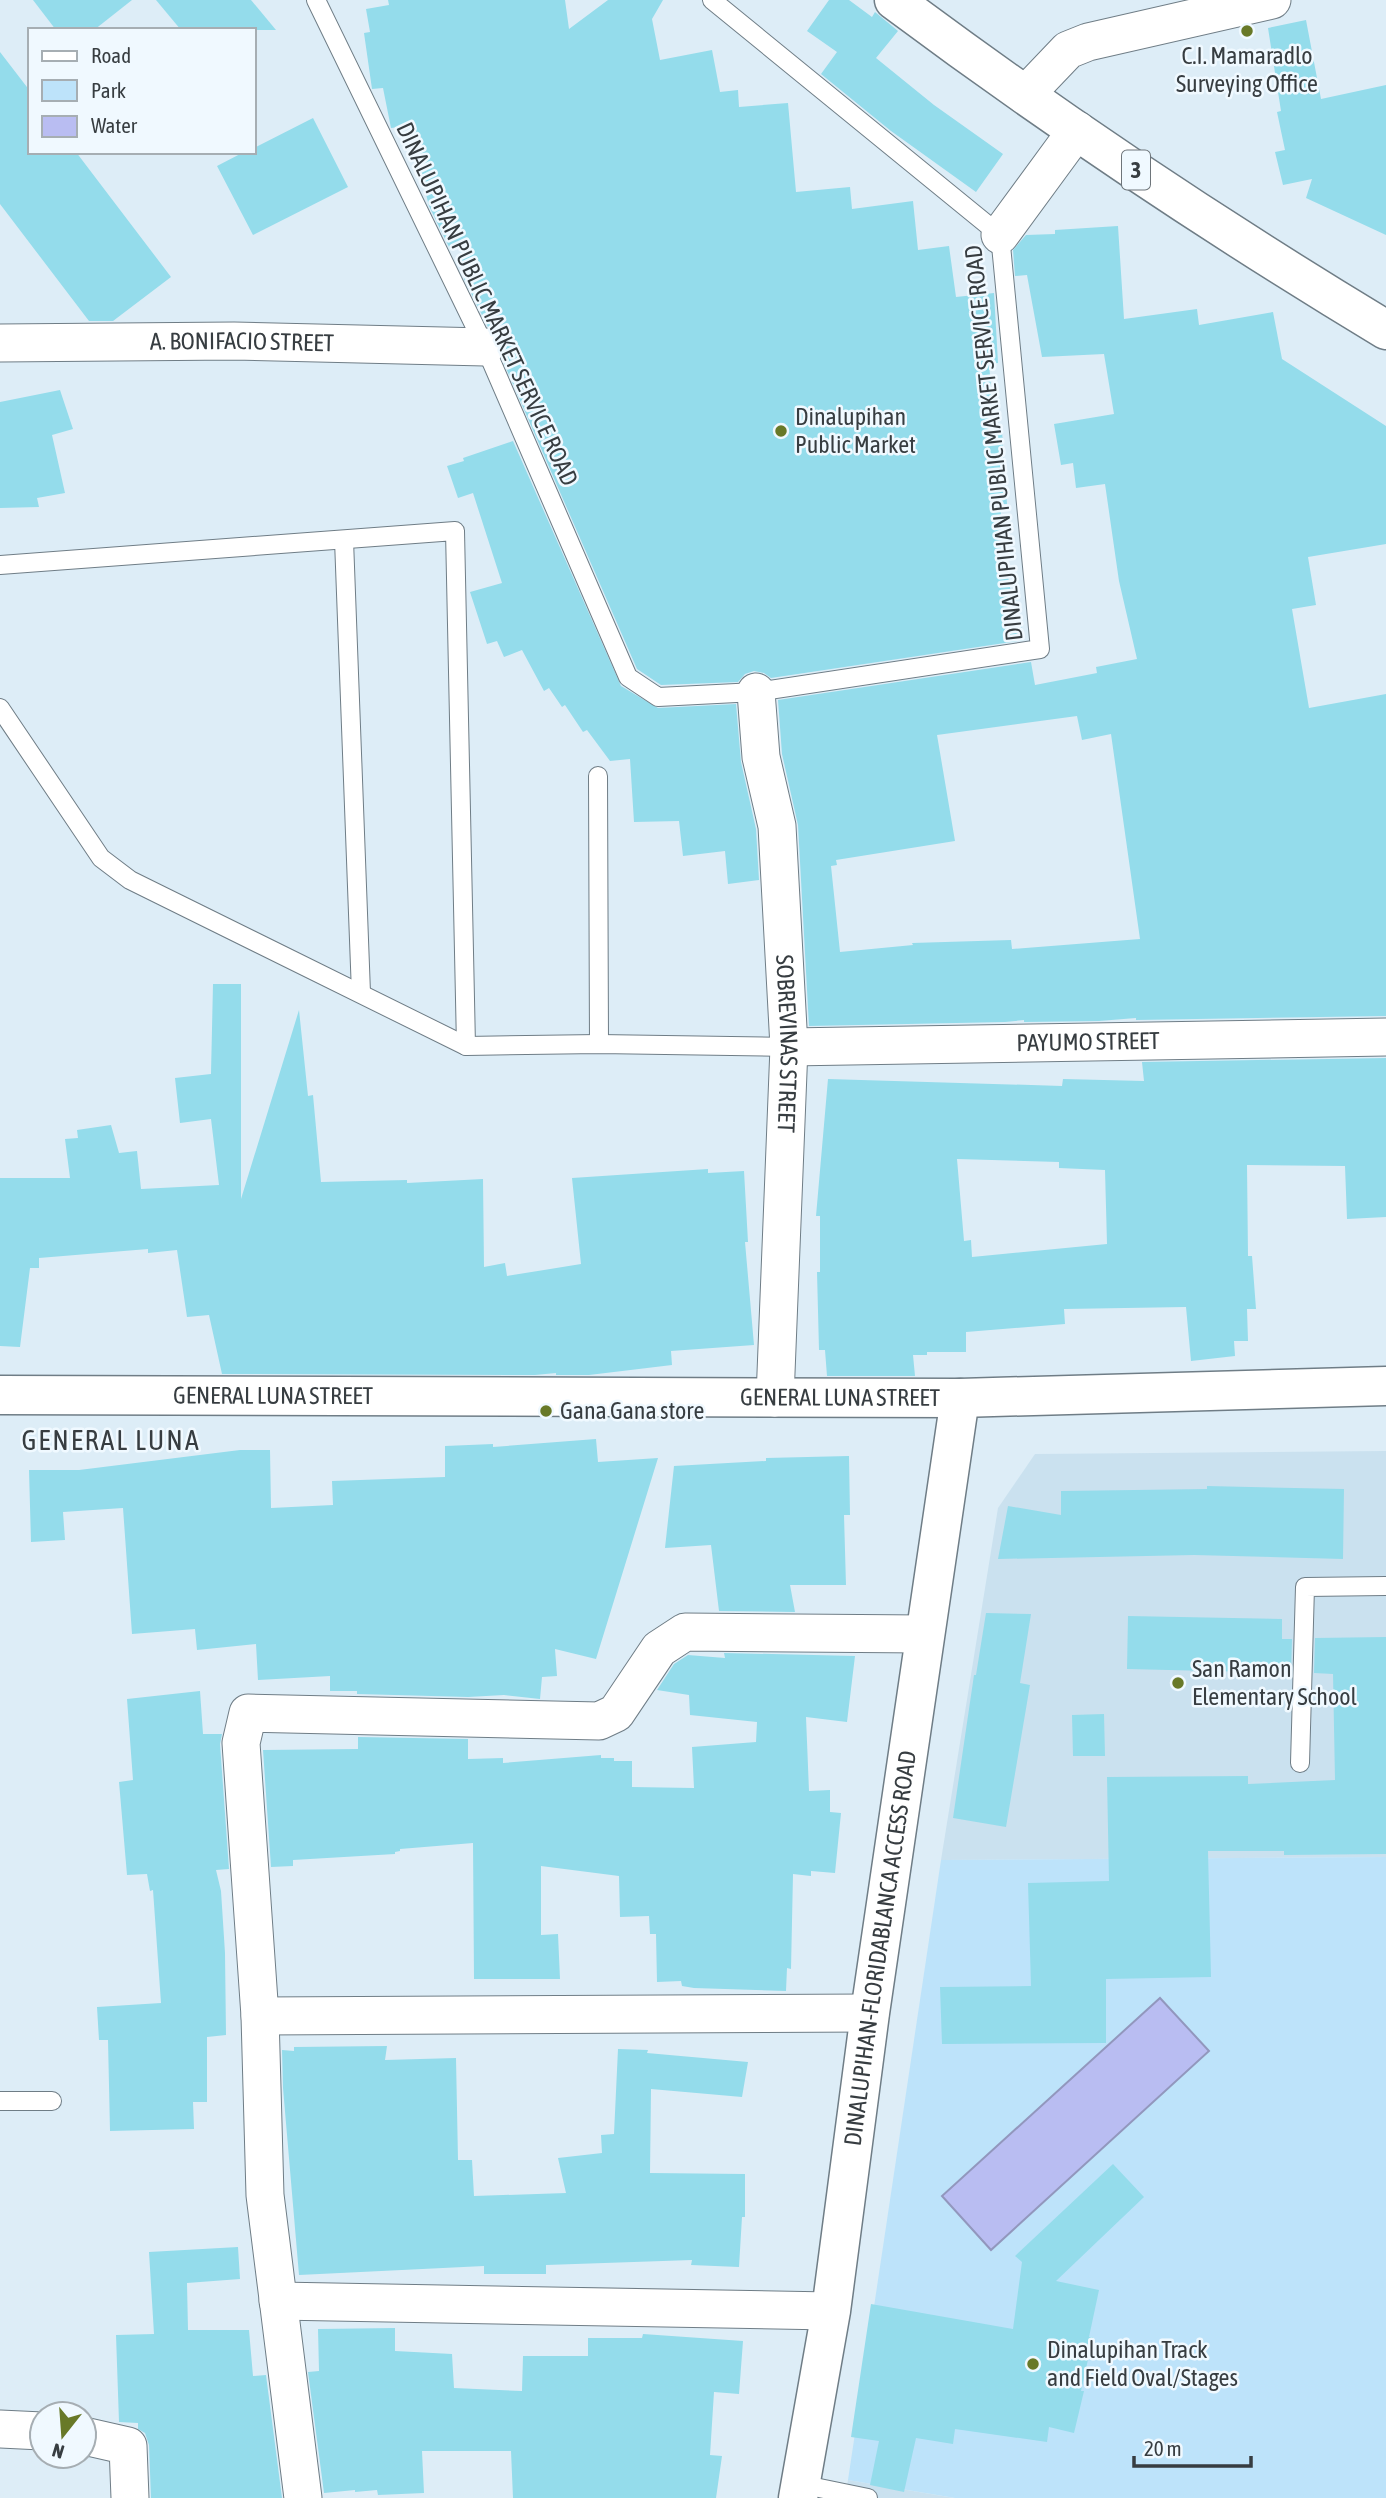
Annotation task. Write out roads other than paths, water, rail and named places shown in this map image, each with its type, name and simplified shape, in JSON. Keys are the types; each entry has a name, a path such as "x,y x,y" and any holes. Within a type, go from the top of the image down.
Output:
{"main road":[{"name":"3","path":"894,0 1077,130 1271,259 1386,330"},
{"name":"GENERAL LUNA STREET","path":"0,1395 960,1398 1386,1393"},
{"name":"DINALUPIHAN-FLORIDABLANCA ACCESS ROAD","path":"799,2491 831,2311 870,2013 960,1398"}],"street":[{"path":"1025,95 1068,50 1088,42 1211,7 1272,0"},
{"path":"1000,235 1077,130"},
{"name":"A. BONIFACIO STREET","path":"0,343 234,341 485,347"},
{"name":"SOBREVINAS STREET","path":"757,692 761,757 777,826 789,1047 775,1398"},
{"name":"PAYUMO STREET","path":"789,1047 1386,1037"},
{"path":"303,2498 265,2196 260,2016 242,1743 248,1713 599,1721 616,1713 659,1649 685,1632 924,1634"},
{"path":"260,2016 870,2013"},
{"path":"278,2301 831,2311"},
{"path":"0,2429 28,2430"},
{"path":"98,2439 128,2446 130,2498"}],"lane":[{"name":"DINALUPIHAN PUBLIC MARKET SERVICE ROAD","path":"316,0 485,347 628,677 658,697 757,692 1041,649 1000,235 712,0"},
{"path":"0,565 455,531 466,1046"},
{"path":"344,540 361,993"},
{"path":"0,708 101,858 130,880 466,1046 599,1044 789,1047"},
{"path":"598,776 599,1044"},
{"path":"1300,1763 1305,1587 1386,1586"},
{"path":"0,2101 52,2101"},
{"path":"799,2491 868,2498"}],"water":[{"path":"1160,1998 1209,2051 991,2250 942,2196"}],"place":[{"name":"C.I. Mamaradlo Surveying Office","path":"1247,31"},
{"name":"Dinalupihan Public Market","path":"781,431"},
{"name":"Gana Gana store","path":"546,1411"},
{"name":"San Ramon Elementary School","path":"1178,1683"},
{"name":"Dinalupihan Track and Field Oval/Stages","path":"1033,2364"}],"district":[{"name":"GENERAL LUNA","path":"111,1440"}]}
